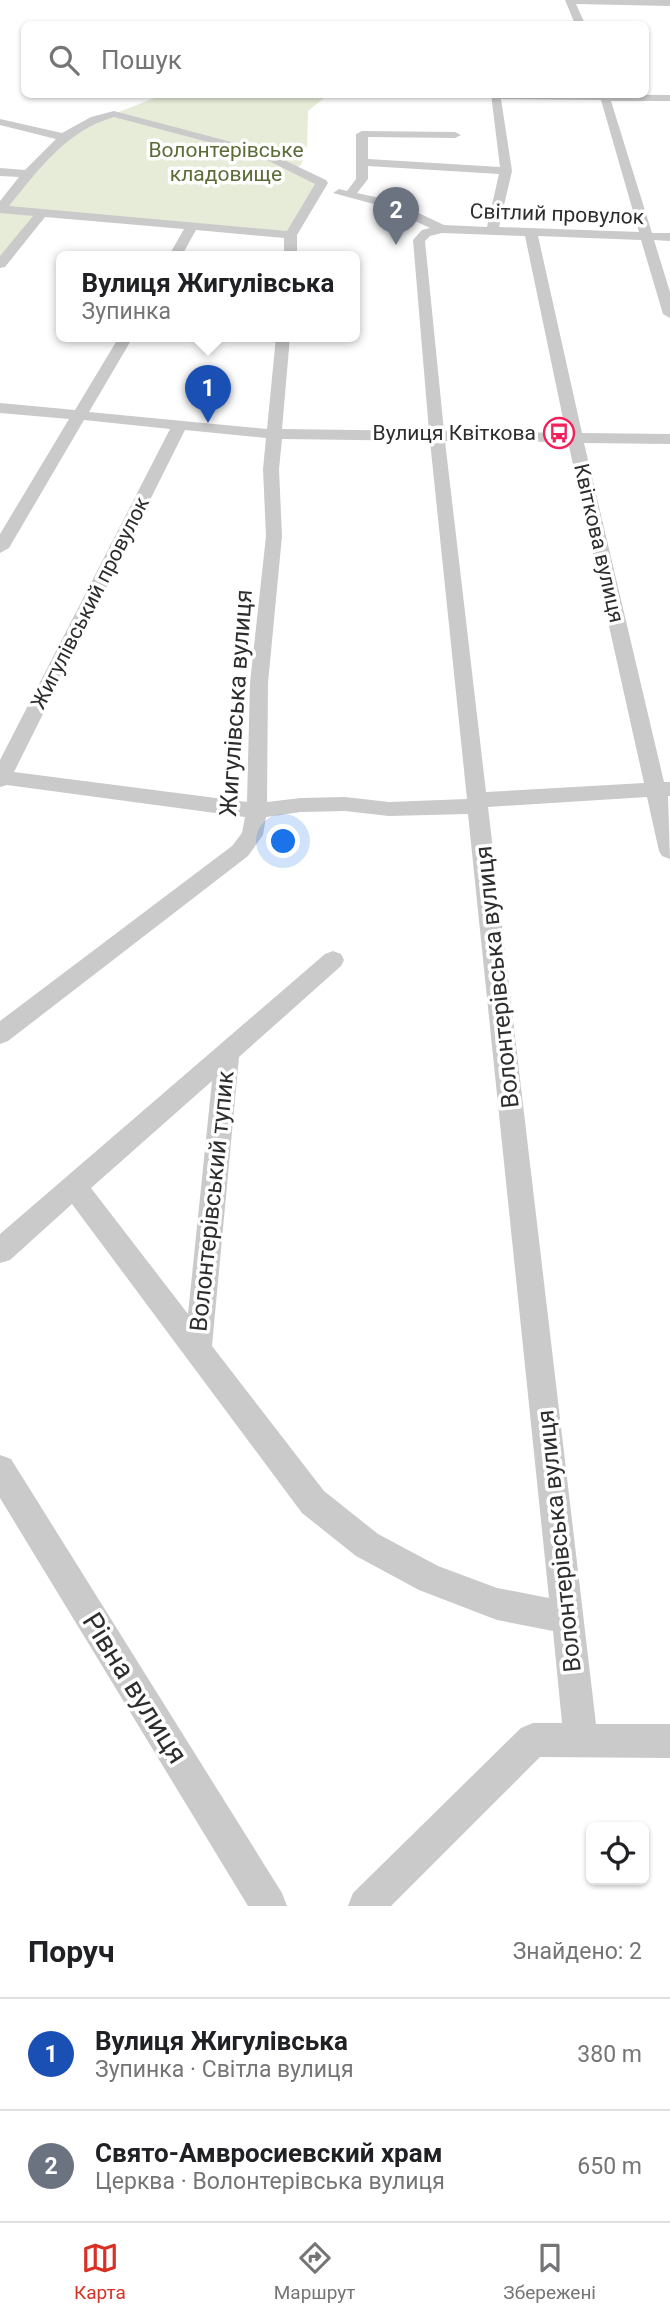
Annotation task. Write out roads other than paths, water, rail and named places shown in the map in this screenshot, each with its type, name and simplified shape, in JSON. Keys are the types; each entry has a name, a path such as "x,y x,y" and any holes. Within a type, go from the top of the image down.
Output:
{"street":[{"path":"579,21 570,0 669,3"},
{"path":"649,97 670,98"},
{"path":"492,232 506,171 495,98"},
{"path":"605,98 670,314"},
{"path":"0,209 63,137 98,117 114,114 261,153 319,180 322,186 291,236 290,251"},
{"path":"0,122 63,137"},
{"path":"349,195 362,179 362,134 455,135"},
{"path":"363,162 506,171"},
{"path":"0,172 29,174"},
{"path":"318,191 389,204 442,229"},
{"path":"0,209 291,236"},
{"path":"0,264 42,212"},
{"path":"177,251 192,226"},
{"name":"Світлий провулок","path":"442,229 670,237"},
{"name":"Волонтерівська вулиця","path":"442,229 426,233 419,240 437,437 582,1741"},
{"name":"Квіткова вулиця","path":"531,233 575,438 663,789 670,851"},
{"path":"0,548 123,342"},
{"name":"Жигулівська вулиця","path":"0,1034 240,851 252,835 257,811 259,683 274,536 271,469 283,342"},
{"path":"0,408 275,433 670,439"},
{"name":"Жигулівський провулок","path":"0,778 179,426"},
{"path":"0,778 257,811 301,805 345,804 389,809 663,789"},
{"name":"Волонтерівський тупик","path":"0,1251 332,960"},
{"name":"Волонтерівський тупик","path":"198,1350 228,1052"},
{"name":"Волонтерівський тупик","path":"74,1186 313,1502 367,1545 430,1579 486,1600 568,1618"},
{"name":"Рівна вулиця","path":"0,1470 269,1906"},
{"path":"366,1906 533,1740 670,1741"}],"place":[{"name":"Свято-Амвросиевский храм","path":"396,245"},
{"name":"Вулиця Жигулівська","path":"208,423"},
{"name":"Вулиця Квіткова","path":"559,433"}],"park label":[{"name":"Волонтерівське кладовище","path":"226,162"}]}
